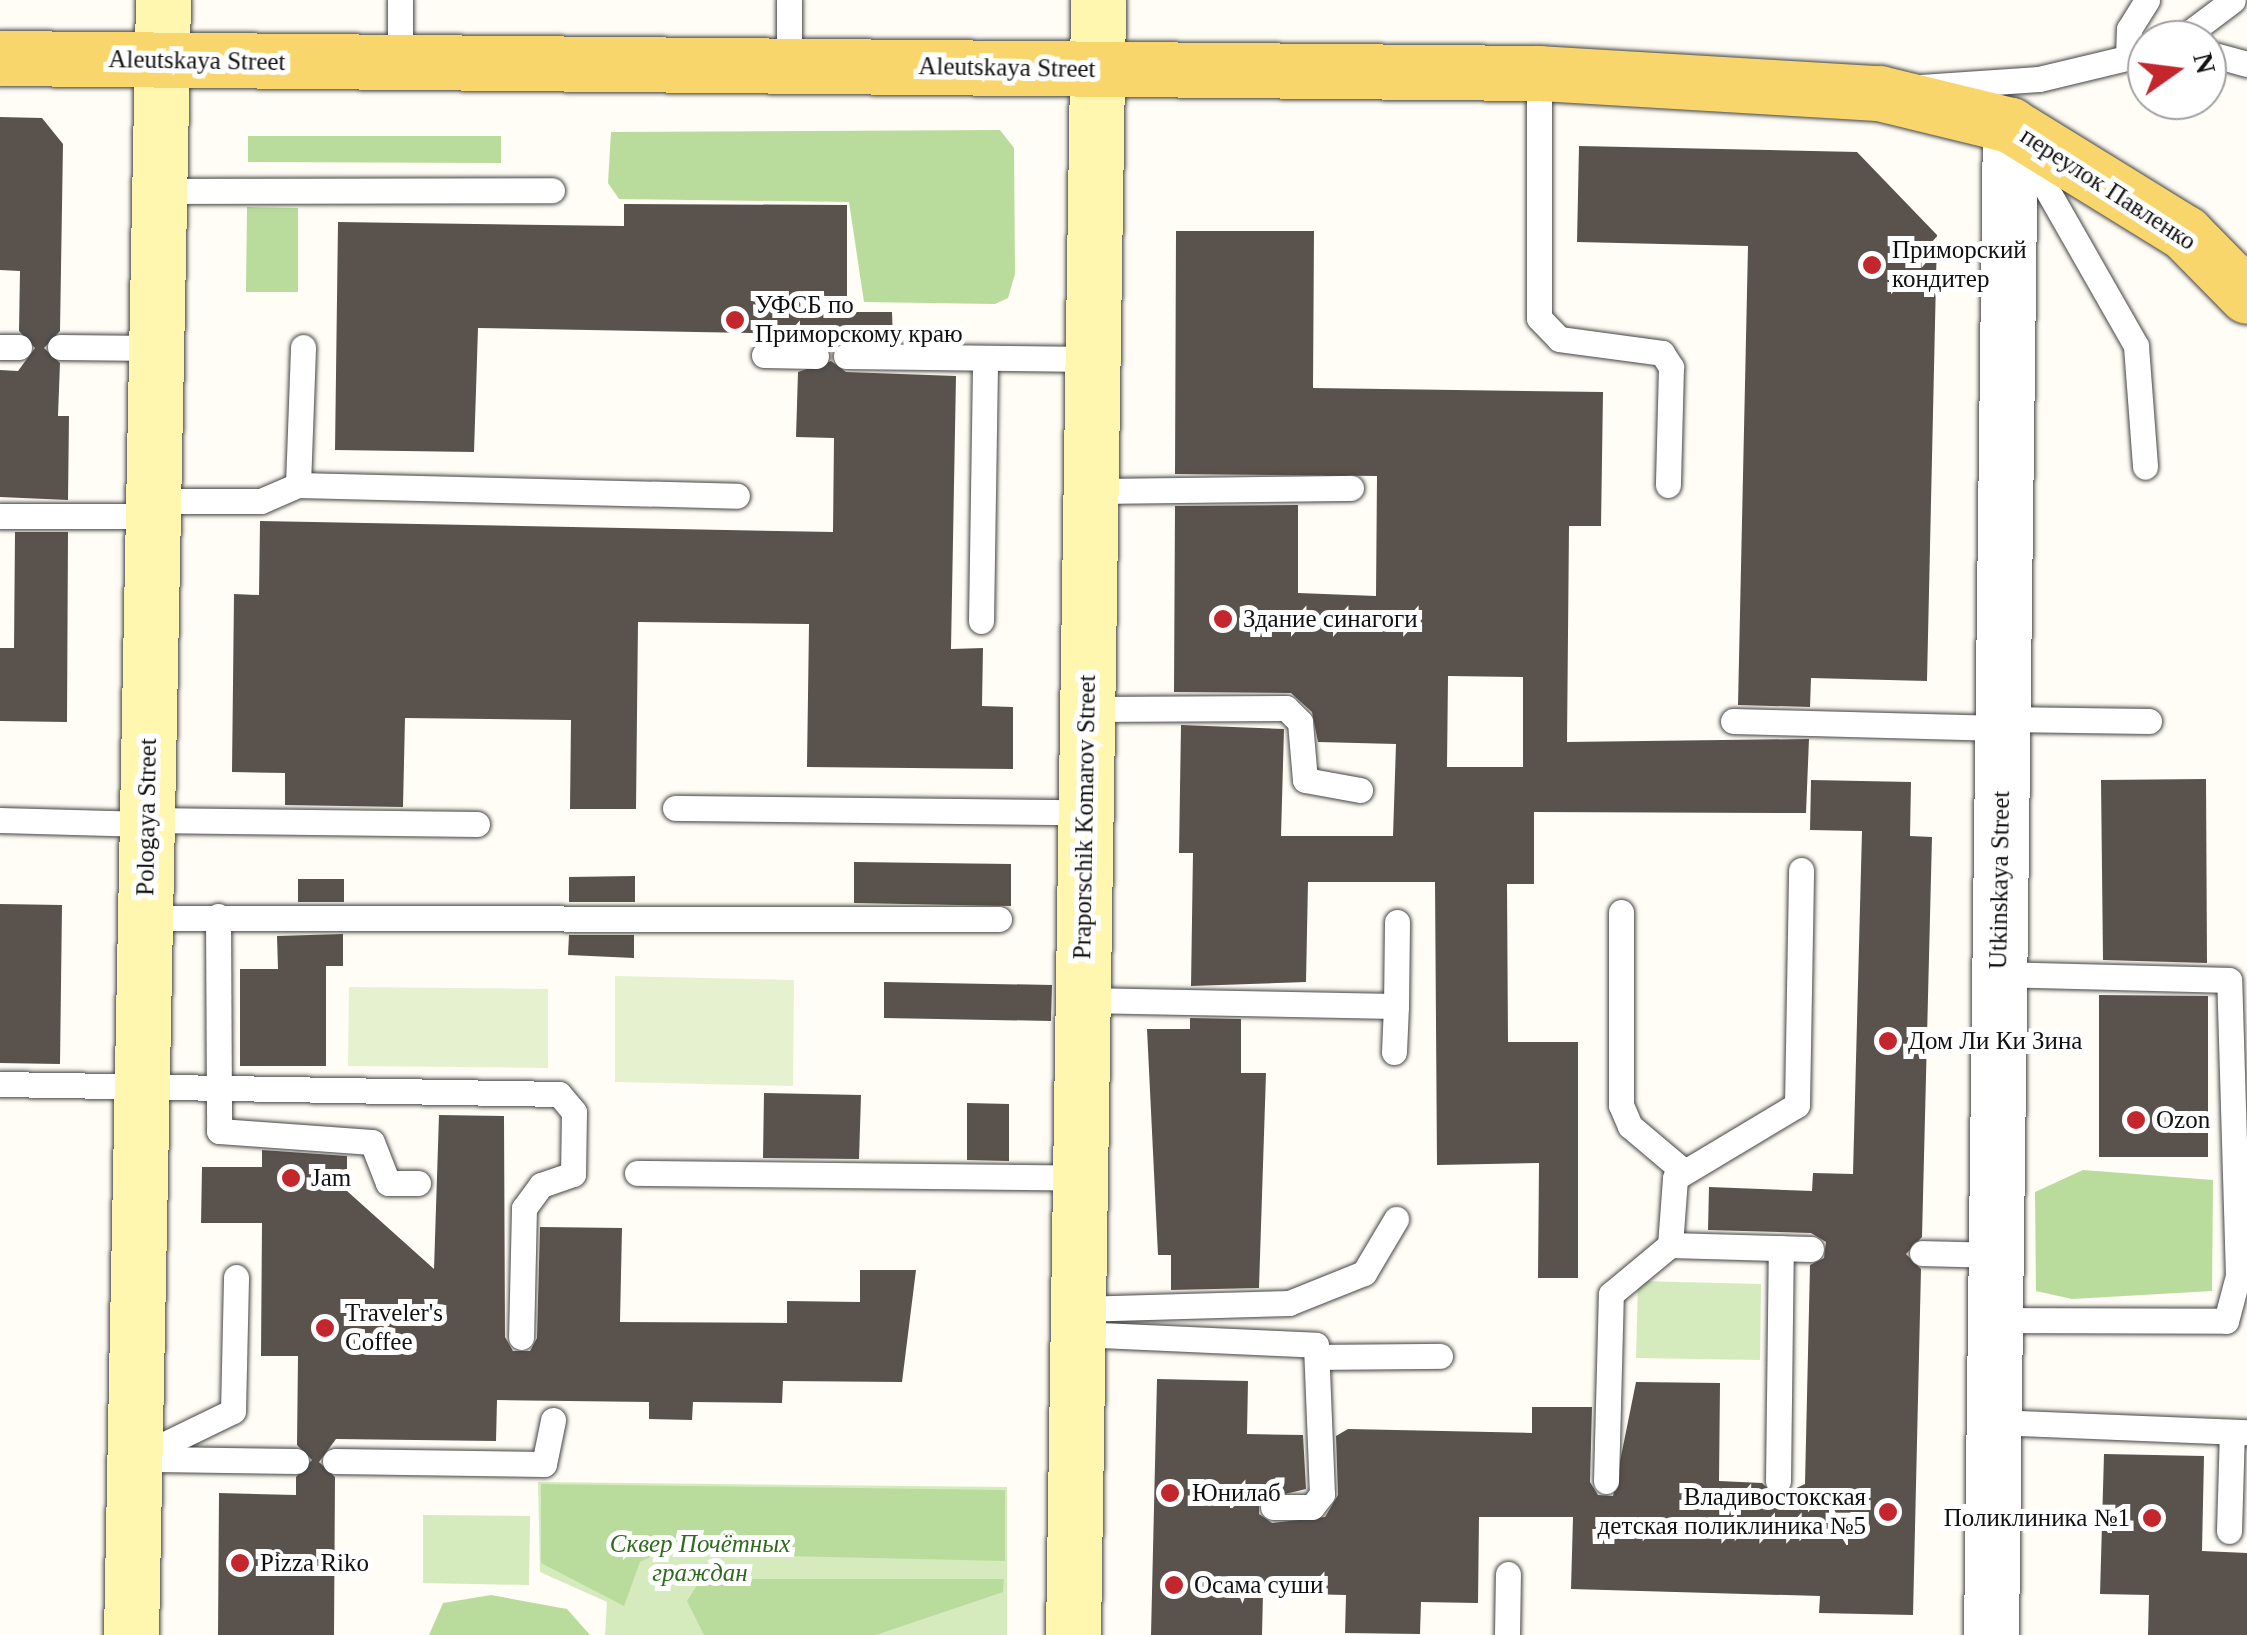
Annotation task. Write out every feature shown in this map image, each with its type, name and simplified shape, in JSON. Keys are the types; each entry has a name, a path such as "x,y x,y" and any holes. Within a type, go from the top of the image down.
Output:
{"main road":[{"name":"Pologaya Street","path":"131,1635 163,0"},
{"name":"Praporschik Komarov Street","path":"1072,1635 1098,0"},
{"name":"Aleutskaya Street","path":"0,58 400,66 1539,73 1880,93 2010,125"},
{"name":"переулок Павленко","path":"2010,125 2185,233 2247,296"}],"street":[{"name":"Utkinskaya Street","path":"1991,1635 2010,125"}],"lane":[{"path":"400,0 400,66"},
{"path":"789,0 789,66"},
{"path":"2206,20 2233,0"},
{"path":"1880,93 2039,79 2127,58"},
{"path":"1539,73 1540,318 1559,338 1662,353 1671,367 1668,486"},
{"path":"2010,125 2136,346 2145,467"},
{"path":"159,190 552,190"},
{"path":"60,347 156,348"},
{"path":"298,485 303,347"},
{"path":"764,355 816,356"},
{"path":"846,356 1092,359"},
{"path":"981,621 985,358"},
{"path":"0,516 261,501 298,485 737,496"},
{"path":"1090,491 1352,488"},
{"path":"1087,709 1286,708 1300,722 1305,780 1360,790"},
{"path":"1733,721 2002,724 2150,720"},
{"path":"675,808 1085,812"},
{"path":"0,820 478,824"},
{"path":"1682,1170 1797,1105 1801,870"},
{"path":"1621,912 1622,1105 1630,1126 1682,1170"},
{"path":"218,916 218,1088 224,1138 372,1142 388,1184 418,1183"},
{"path":"144,918 999,919"},
{"path":"1394,1052 1397,922"},
{"path":"1995,1320 2226,1321 2238,1276 2229,980 1999,974"},
{"path":"1082,1000 1396,1006"},
{"path":"0,1084 559,1094 574,1112 573,1174 541,1185 524,1208 521,1337"},
{"path":"1670,1246 1682,1170"},
{"path":"638,1174 1080,1178"},
{"path":"1078,1321 1289,1303 1364,1273 1396,1219"},
{"path":"1606,1481 1605,1308 1634,1270 1670,1246 1810,1249"},
{"path":"1778,1482 1780,1248"},
{"path":"1922,1252 1996,1255"},
{"path":"134,1459 233,1411 236,1277"},
{"path":"1078,1321 1316,1345 1323,1357 1322,1494 1312,1506 1273,1506"},
{"path":"1323,1357 1440,1356"},
{"path":"336,1461 544,1464 553,1420"},
{"path":"1994,1422 2240,1432 2229,1531"},
{"path":"134,1459 296,1460"},
{"path":"1507,1635 1508,1574"}],"green space":[{"path":"1000,130 1014,148 1015,274 1008,298 995,304 864,302 849,202 619,199 608,183 611,132"},
{"path":"248,136 501,136 501,163 248,162"},
{"path":"247,207 298,208 298,292 246,292"},
{"path":"615,976 794,980 793,1086 615,1082"},
{"path":"349,987 548,989 548,1068 348,1066"},
{"path":"2083,1170 2213,1180 2212,1291 2072,1299 2036,1291 2035,1192"},
{"path":"1638,1281 1761,1284 1760,1360 1636,1358"},
{"name":"Сквер Почётных граждан","path":"538,1482 1007,1487 1007,1635 605,1635 607,1602 540,1572"},
{"path":"541,1484 1005,1490 1005,1561 658,1553 640,1562 624,1606 541,1563"},
{"path":"423,1515 530,1516 529,1585 423,1583"},
{"path":"701,1579 1004,1579 1003,1592 876,1635 704,1635 687,1601"},
{"path":"491,1595 567,1609 590,1635 429,1635 443,1603"}],"building":[{"path":"0,117 42,118 63,144 60,331 44,348 60,363 58,416 69,416 68,500 0,497 0,370 18,371 35,348 19,331 20,271 0,270"},
{"path":"1579,146 1857,152 1937,235 1927,681 1811,678 1810,707 1738,705 1748,246 1577,242"},
{"name":"УФСБ по Приморскому краю","path":"624,204 847,205 847,312 892,312 893,340 845,340 831,351 799,334 478,328 474,452 335,450 338,222 624,226"},
{"path":"1176,231 1314,231 1313,388 1603,392 1601,526 1569,526 1567,742 1809,739 1806,813 1534,812 1534,884 1507,884 1508,1042 1578,1042 1578,1278 1538,1278 1539,1163 1437,1165 1435,882 1308,882 1306,982 1191,986 1193,853 1179,853 1181,725 1284,729 1281,836 1393,836 1396,744 1318,742 1312,712 1291,693 1174,692 1175,506 1298,505 1298,593 1376,596 1377,476 1175,474","holes":["1448,676 1523,677 1523,767 1447,767"]},
{"path":"831,361 846,372 956,376 951,649 983,648 982,706 1013,707 1013,769 807,767 809,624 638,622 636,809 570,809 571,720 405,718 403,807 285,805 285,773 232,772 234,594 259,595 260,521 833,532 834,438 796,437 798,372"},
{"path":"15,532 68,532 67,722 0,721 0,648 14,648"},
{"path":"2206,779 2207,963 2103,960 2101,780"},
{"path":"1811,780 1911,782 1910,836 1932,837 1922,1237 1906,1254 1921,1269 1913,1615 1819,1613 1820,1596 1571,1589 1573,1517 1479,1517 1478,1603 1421,1602 1420,1634 1345,1633 1346,1595 1263,1593 1262,1635 1151,1635 1157,1379 1248,1381 1247,1434 1303,1435 1306,1489 1259,1500 1259,1514 1272,1523 1325,1517 1338,1495 1336,1436 1348,1429 1532,1433 1532,1407 1592,1407 1590,1482 1598,1495 1613,1496 1636,1382 1720,1383 1719,1481 1762,1483 1777,1497 1805,1484 1810,1265 1824,1258 1826,1242 1811,1233 1708,1230 1709,1187 1812,1191 1813,1173 1853,1174 1862,831 1810,830"},
{"path":"854,862 1011,864 1011,906 854,903"},
{"path":"635,876 635,902 569,902 569,877"},
{"path":"298,879 344,879 344,902 298,902"},
{"path":"0,904 62,905 60,1064 0,1063"},
{"path":"343,934 343,966 326,966 326,1066 240,1066 240,969 278,969 277,936"},
{"path":"569,935 634,935 634,958 568,955"},
{"path":"884,982 1052,985 1051,1021 884,1018"},
{"path":"2099,995 2208,996 2208,1157 2099,1157"},
{"path":"1190,1018 1241,1019 1241,1073 1266,1073 1259,1288 1171,1290 1171,1255 1158,1255 1147,1029 1190,1029"},
{"path":"764,1093 861,1095 859,1159 763,1158"},
{"path":"967,1103 1009,1104 1009,1161 967,1160"},
{"path":"439,1115 504,1116 505,1337 513,1351 530,1351 537,1338 540,1227 622,1228 620,1322 787,1323 787,1301 860,1302 860,1270 916,1270 902,1382 783,1381 782,1403 693,1402 692,1420 649,1419 649,1402 497,1400 496,1441 336,1439 319,1462 335,1477 334,1635 218,1635 219,1493 296,1495 296,1477 312,1460 297,1445 298,1356 261,1356 262,1223 201,1223 202,1167 262,1167 262,1150 347,1156 347,1191 434,1269"},
{"name":"Поликлиника №1","path":"2104,1454 2204,1456 2202,1551 2247,1553 2247,1635 2148,1635 2149,1595 2100,1594"}],"place":[{"name":"Приморский кондитер","path":"1872,265"},
{"name":"УФСБ по Приморскому краю","path":"735,320"},
{"name":"Здание синагоги","path":"1223,619"},
{"name":"Дом Ли Ки Зина","path":"1888,1041"},
{"name":"Ozon","path":"2136,1120"},
{"name":"Jam","path":"291,1178"},
{"name":"Traveler's Coffee","path":"325,1328"},
{"name":"Юнилаб","path":"1170,1493"},
{"name":"Владивостокская детская поликлиника №5","path":"1888,1512"},
{"name":"Поликлиника №1","path":"2152,1518"},
{"name":"Pizza Riko","path":"240,1563"},
{"name":"Осама суши","path":"1174,1585"}]}
